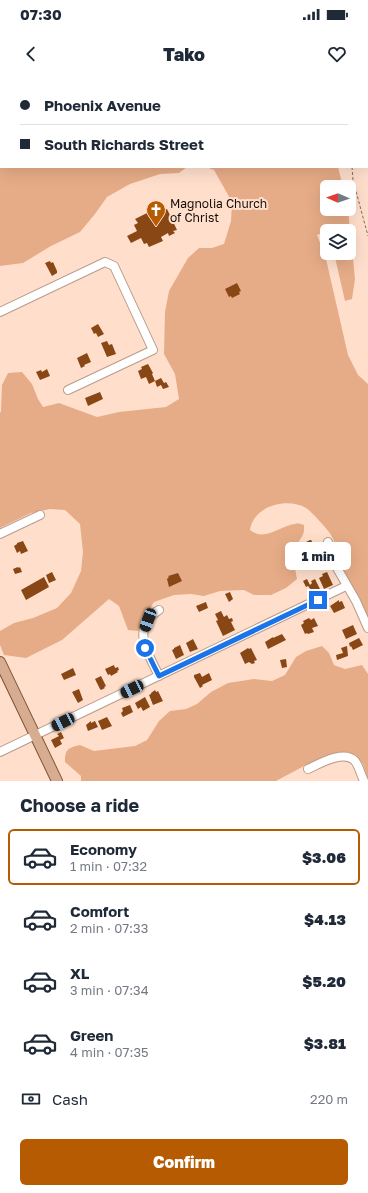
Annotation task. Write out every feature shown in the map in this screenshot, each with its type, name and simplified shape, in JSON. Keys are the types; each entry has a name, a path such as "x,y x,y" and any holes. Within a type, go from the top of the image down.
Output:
{"main road":[{"path":"0,662 57,781"}],"street":[{"path":"0,312 105,262 114,266 153,350 68,390"},
{"path":"0,534 40,515"},
{"path":"328,542 337,568 368,628"},
{"path":"0,752 346,586"},
{"path":"159,610 148,620 142,634 145,648 159,676"},
{"path":"308,769 332,758 346,756 356,762 364,781"}],"path":[{"path":"352,168 353,180 368,236"}],"shaded area":[{"path":"0,168 186,168 179,173 160,174 130,184 107,197 80,232 51,246 23,263 0,266"},
{"path":"209,168 338,168 341,180 320,180 320,216 349,216 350,224 320,224 320,234 317,235 320,243 320,260 326,260 348,355 358,375 368,384 368,620 347,579 334,540 330,533 306,508 290,503 272,506 264,510 257,515 252,522 250,530 256,533 267,534 289,525 304,525 303,534 295,549 294,562 297,579 286,588 271,595 254,595 244,590 220,591 204,596 191,594 174,595 154,602 138,631 128,630 119,606 109,599 62,640 26,658 4,655 0,645 0,631 14,623 33,618 57,608 71,593 81,571 83,552 80,524 65,510 50,509 31,513 0,528 0,413 2,385 8,373 22,372 32,384 43,407 59,403 97,417 119,412 166,407 179,399 175,374 164,354 165,312 169,291 188,258 199,248 212,248 224,244 231,221 232,202 214,170"},
{"path":"336,260 353,260 355,279 352,299 345,301"},
{"path":"322,646 329,653 334,665 345,669 362,665 368,674 368,779 363,764 356,755 343,752 327,756 306,765 276,781 81,781 81,776 65,762 68,750 80,745 94,751 135,746 147,740 159,721 170,711 186,709 197,704 211,692 228,683 254,679 272,681 285,675 296,657 306,651"}],"building":[{"name":"Magnolia Church of Christ","path":"162,208 163,211 167,209 177,230 173,231 175,233 169,236 168,233 161,237 163,241 149,247 147,243 144,244 141,238 131,243 127,236 137,231 134,225 138,223 135,219 149,212 151,217 158,213 157,211"},
{"path":"50,261 51,263 53,262 57,271 57,273 52,276 45,263"},
{"path":"237,283 241,291 239,292 240,294 232,298 231,296 229,297 225,289"},
{"path":"98,324 104,334 98,337 96,333 94,334 91,328"},
{"path":"107,341 109,345 112,344 116,354 107,357 101,343"},
{"path":"87,353 91,362 81,368 77,358"},
{"path":"148,364 155,381 149,384 146,377 141,379 138,371 142,369 141,367"},
{"path":"47,369 50,376 40,380 36,372 41,370 42,372"},
{"path":"161,378 169,387 163,389 161,385 157,387 155,381"},
{"path":"100,392 103,399 88,406 85,398"},
{"path":"310,540 315,546 304,553 300,545"},
{"path":"23,541 28,551 21,554 20,551 17,553 14,546"},
{"path":"317,550 321,558 310,564 305,555"},
{"path":"20,567 22,572 15,574 13,569"},
{"path":"52,572 56,580 49,583 46,575"},
{"path":"327,572 333,585 324,589 319,578 323,576 322,574"},
{"path":"178,573 182,581 169,587 167,579 169,577 168,576"},
{"path":"44,577 49,587 26,600 21,590"},
{"path":"307,579 310,585 312,583 311,581 315,579 321,591 314,594 308,586 306,587 303,581"},
{"path":"230,592 233,599 229,602 225,594"},
{"path":"339,600 339,602 342,601 345,608 334,613 330,606"},
{"path":"206,602 208,608 199,612 196,606"},
{"path":"221,611 224,617 227,615 229,619 232,618 233,621 231,622 235,630 223,636 216,621 218,620 215,614"},
{"path":"309,618 311,620 314,618 318,626 312,628 314,632 305,634 301,625 304,623 303,621"},
{"path":"353,625 357,634 346,639 342,630"},
{"path":"282,634 286,640 268,649 265,642"},
{"path":"359,638 363,645 353,650 349,643"},
{"path":"193,639 198,649 190,652 186,643"},
{"path":"180,645 184,655 176,659 172,650"},
{"path":"347,646 348,656 337,660 336,655 343,653 341,648"},
{"path":"248,648 251,648 257,660 254,661 255,663 252,664 249,662 245,664 240,653"},
{"path":"286,659 287,667 282,668 280,660"},
{"path":"114,665 115,668 118,667 118,672 111,676 110,674 108,675 105,669"},
{"path":"73,668 76,675 64,680 61,674"},
{"path":"200,673 202,677 209,673 212,680 202,685 203,686 200,688 194,675"},
{"path":"101,676 106,686 101,690 95,679"},
{"path":"79,689 83,700 78,703 72,692"},
{"path":"155,690 156,692 158,691 163,701 153,705 149,695"},
{"path":"145,697 150,707 143,711 141,707 138,709 135,703"},
{"path":"130,705 133,712 123,717 121,713 123,711 122,708"},
{"path":"107,717 112,726 102,730 98,721"},
{"path":"91,721 91,723 95,721 98,727 88,731 86,725"},
{"path":"61,732 64,738 60,740 62,744 55,748 51,740 59,736 57,734"}],"place":[{"name":"Magnolia Church of Christ","path":"156,227"}],"route":[{"path":"145,648 159,676 318,600"}]}
